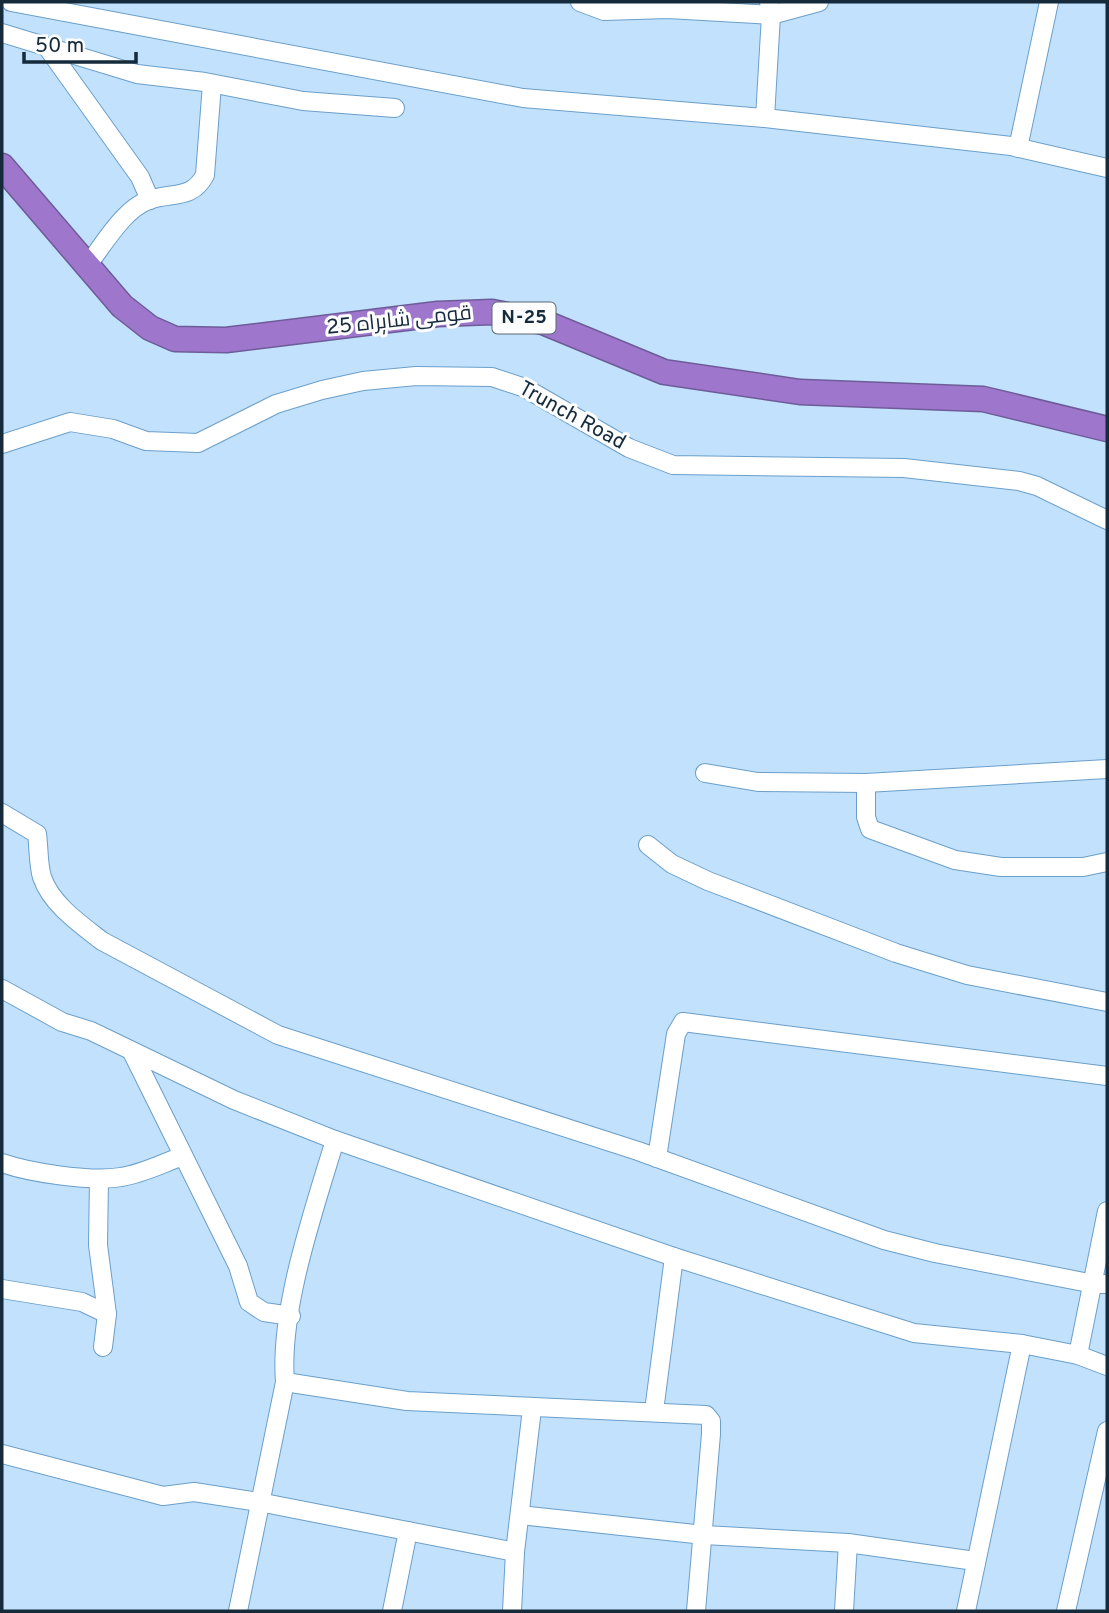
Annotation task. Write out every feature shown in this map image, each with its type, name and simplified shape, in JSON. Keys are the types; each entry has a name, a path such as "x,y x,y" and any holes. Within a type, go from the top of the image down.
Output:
{"highway":[{"name":"قومی شاہراہ 25","path":"2,166 122,306 150,328 175,339 226,340 438,314 492,312 543,322 664,372 800,392 982,399 1107,429"}],"street":[{"path":"395,108 303,101 212,84 137,74 5,33 14,2 523,98 765,118 1018,148 1107,168"},
{"path":"580,2 604,11 770,8 819,2"},
{"path":"1018,148 1049,2"},
{"path":"765,118 770,8"},
{"path":"47,47 100,119 139,177 150,200"},
{"path":"86,267 129,214 150,200 193,192 201,183 205,175 212,84"},
{"name":"Trunch Road","path":"2,444 70,422 113,429 146,441 198,443 276,404 322,390 363,381 416,376 492,377 525,388 629,448 673,465 904,468 1019,481 1037,486 1107,520"},
{"path":"705,773 758,782 866,783 1107,769"},
{"path":"866,783 867,824 870,829 937,854 1001,867 1083,867 1107,862"},
{"path":"2,813 37,834 43,880 64,909 80,925 102,941 278,1035 657,1158 884,1240 936,1253 1100,1284"},
{"path":"648,845 672,864 708,881 896,953 967,975 1107,1002"},
{"path":"2,989 62,1022 91,1031 234,1100 335,1140 674,1257 914,1333 1022,1344 1078,1355 1107,1366"},
{"path":"657,1158 676,1034 682,1022 1107,1076"},
{"path":"132,1052 238,1266 249,1302 264,1312 291,1316"},
{"path":"239,1611 285,1382 283,1360 301,1255 335,1140"},
{"path":"2,1163 31,1172 99,1179 125,1177 183,1156"},
{"path":"99,1179 98,1245 107,1314 103,1347"},
{"path":"1078,1355 1100,1284 1107,1211"},
{"path":"654,1412 674,1257"},
{"path":"2,1289 82,1302 107,1314"},
{"path":"966,1611 1022,1344"},
{"path":"285,1382 407,1401 706,1415 710,1421 704,1535 696,1611"},
{"path":"512,1611 515,1552 533,1409"},
{"path":"1066,1611 1107,1431"},
{"path":"2,1454 163,1496 194,1492 259,1502 515,1552"},
{"path":"520,1515 704,1535 848,1543 975,1561"},
{"path":"392,1611 408,1531"},
{"path":"844,1611 848,1543"}]}
